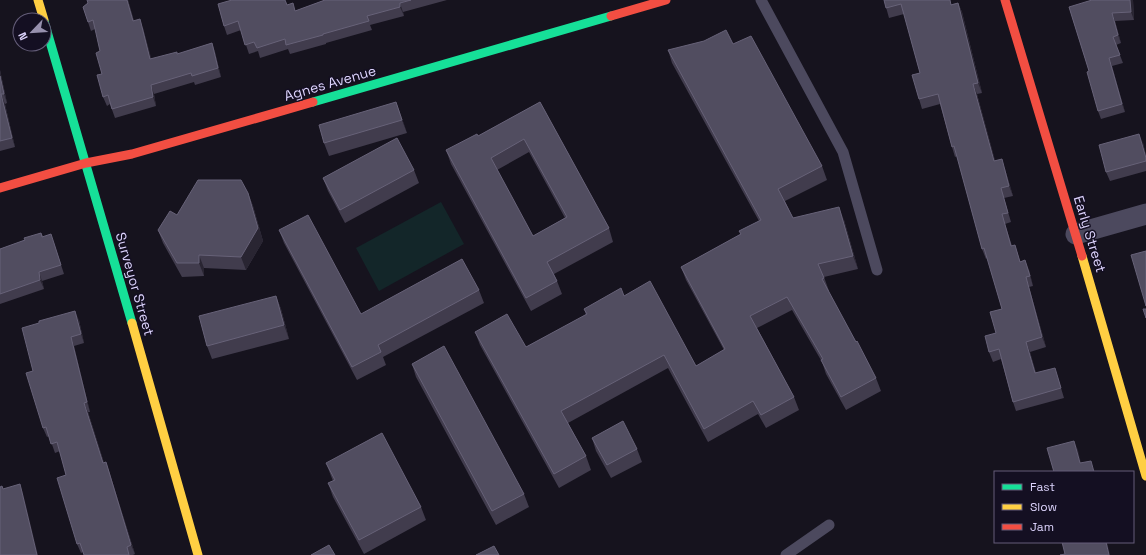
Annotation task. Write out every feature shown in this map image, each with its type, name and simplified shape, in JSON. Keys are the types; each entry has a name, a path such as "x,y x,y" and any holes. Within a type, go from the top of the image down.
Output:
{"street":[{"name":"Surveyor Street","path":"38,0 41,12"},
{"name":"Agnes Avenue","path":"0,188 86,163 132,154 666,0"},
{"name":"Early Street","path":"1004,0 1076,234 1146,476"},
{"name":"Surveyor Street","path":"52,48 198,555"},
{"path":"1076,234 1146,214"}],"lane":[{"path":"761,0 843,152 877,270"},
{"path":"786,555 829,524"}],"green space":[{"path":"441,202 464,244 379,291 356,248"}],"building":[{"path":"87,0 127,0 133,21 140,19 150,59 177,52 177,54 212,43 218,68 192,76 191,73 151,85 153,97 112,109 108,95 103,97 97,75 102,74 96,53 100,51 93,20 88,22 83,7 88,3"},
{"path":"232,0 285,0 287,5 293,3 295,11 325,0 411,0 400,3 400,7 367,16 369,21 286,45 285,39 257,48 254,42 245,45 238,21 224,26 218,4"},
{"path":"884,0 950,0 951,5 958,3 978,83 973,84 994,161 1002,159 1009,186 1001,188 1008,213 1002,214 1011,246 1015,245 1020,262 1025,260 1030,276 1026,277 1042,337 1026,342 1035,373 1055,368 1061,388 1013,402 999,349 989,352 985,336 996,333 990,312 1002,309 984,248 982,249 954,146 952,147 938,94 919,99 912,75 920,73 901,4 886,8"},
{"path":"1092,0 1130,0 1131,12 1112,13 1118,35 1113,37 1120,55 1109,58 1122,104 1098,111 1087,72 1089,71 1069,7"},
{"path":"726,30 733,44 751,36 822,166 778,189 793,218 839,207 853,256 818,264 824,278 822,279 876,378 841,397 821,360 823,359 787,297 750,316 794,397 761,415 753,401 704,429 664,355 561,411 586,456 554,474 475,332 507,314 526,347 587,314 584,309 621,288 624,296 650,281 696,366 725,349 681,267 741,234 739,231 761,220 668,50 704,41"},
{"path":"0,76 4,94 1,94 12,138 0,141"},
{"path":"396,102 402,120 324,143 319,125"},
{"path":"540,102 609,228 547,262 557,281 526,298 446,150 477,134 478,136","holes":["524,139 567,217 533,236 491,158"]},
{"path":"1139,134 1146,161 1106,172 1099,145"},
{"path":"397,138 414,170 340,210 323,178"},
{"path":"198,180 241,180 248,193 258,228 241,257 199,255 199,263 177,263 158,230 170,211 177,215"},
{"path":"308,215 361,314 462,259 479,290 378,345 381,352 352,367 279,230"},
{"path":"41,233 42,237 51,234 61,265 39,272 40,280 0,294 0,249 25,240 24,238"},
{"path":"1146,251 1146,306 1131,255"},
{"path":"276,296 284,325 207,346 199,316"},
{"path":"1143,309 1146,309 1146,318"},
{"path":"75,311 81,334 71,337 87,402 84,403 103,463 106,462 131,545 127,547 129,555 84,555 80,543 77,544 57,478 66,475 57,442 51,444 46,427 43,428 26,373 33,371 22,328 39,323 39,321"},
{"path":"444,346 524,494 492,511 412,364"},
{"path":"623,421 637,449 607,465 592,438"},
{"path":"382,433 421,507 359,540 328,483 335,480 326,463"},
{"path":"1074,441 1080,463 1091,461 1094,471 1054,471 1047,448"},
{"path":"20,484 37,555 0,555 0,487 2,486 3,489"},
{"path":"1062,543 1106,543 1109,555 1060,555 1065,554"},
{"path":"329,545 335,555 311,555"},
{"path":"494,546 499,555 476,555"}],"traffic: fast":[{"path":"313,102 611,16"},
{"path":"52,48 132,323"}],"traffic: slow":[{"path":"38,0 42,12"},
{"path":"1082,256 1146,476"},
{"path":"132,323 198,555"}],"traffic: jam":[{"path":"611,16 666,0"},
{"path":"1005,0 1082,256"},
{"path":"0,188 86,163 132,154 313,102"}]}
